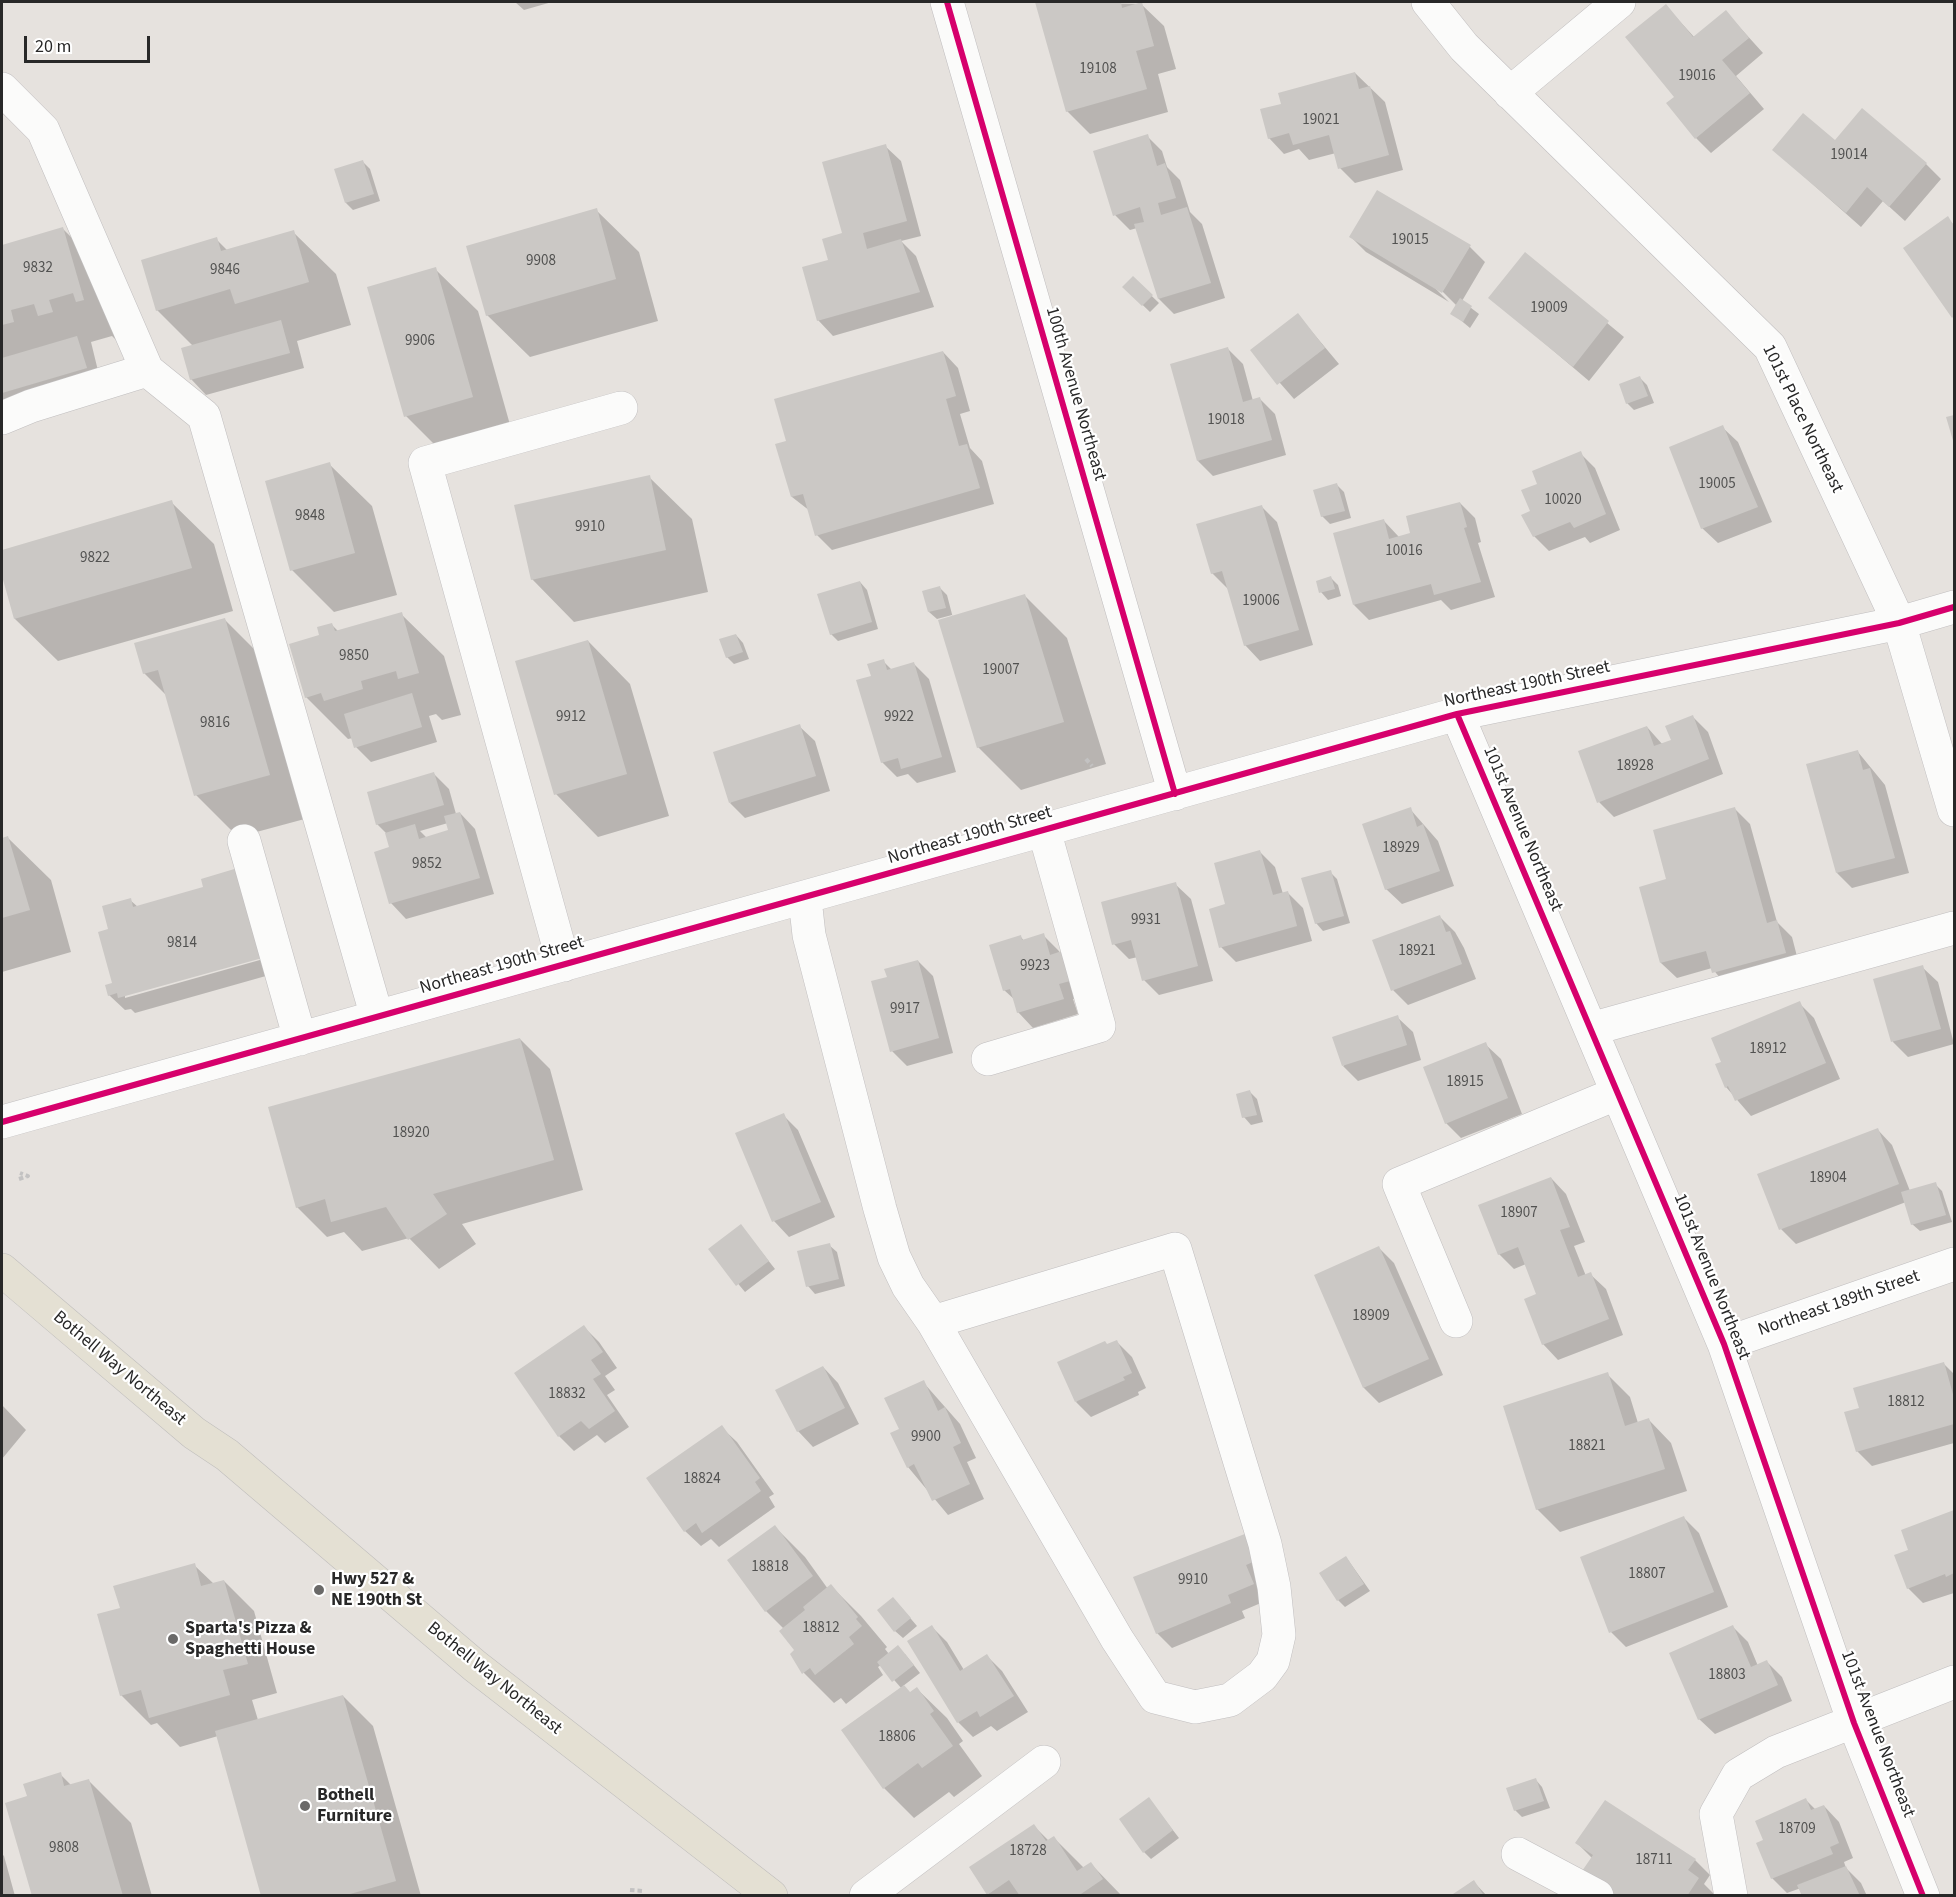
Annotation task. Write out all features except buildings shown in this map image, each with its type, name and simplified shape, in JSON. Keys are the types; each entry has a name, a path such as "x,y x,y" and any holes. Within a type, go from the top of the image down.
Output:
{"main road":[{"name":"Bothell Way Northeast","path":"2,1270 194,1433 227,1455 475,1666 771,1896"}],"street":[{"name":"100th Avenue Northeast","path":"947,2 1175,794"},
{"name":"101st Place Northeast","path":"1428,2 1464,47 1770,347 1899,623 1954,810"},
{"path":"1510,93 1619,2"},
{"path":"2,89 43,130 147,370 204,416 377,1017"},
{"path":"2,418 31,406 147,370"},
{"path":"564,965 425,463 621,408"},
{"name":"Northeast 190th Street","path":"2,1122 806,899 1457,714 1899,623 1954,607"},
{"name":"101st Avenue Northeast","path":"1457,714 1724,1344 1854,1723 1923,1896"},
{"path":"988,1059 1099,1026 1044,830"},
{"path":"244,841 300,1039"},
{"path":"806,899 809,934 894,1257 908,1286 933,1322 1117,1639 1155,1696 1196,1707 1230,1700 1262,1676 1273,1661 1279,1635 1274,1587 1264,1544 1175,1248 933,1322"},
{"path":"1591,1029 1954,928"},
{"path":"1456,1321 1399,1185 1618,1093"},
{"name":"Northeast 189th Street","path":"1724,1344 1954,1264"},
{"path":"1731,1896 1716,1814 1738,1775 1776,1752 1954,1682"},
{"path":"866,1896 1044,1762"},
{"path":"1518,1854 1597,1896"}],"path":[{"path":"1086,759 1092,766"},
{"path":"19,1179 28,1176 20,1173"},
{"path":"630,1890 643,1891"}],"cycle path":[{"path":"947,2 1175,794"},
{"path":"2,1122 1457,714 1899,623 1954,607"},
{"path":"1457,714 1724,1344 1854,1723 1923,1896"}],"place":[{"name":"Hwy 527 & NE 190th St","path":"319,1590"},
{"name":"Sparta's Pizza & Spaghetti House","path":"173,1639"},
{"name":"Bothell Furniture","path":"305,1806"}]}
